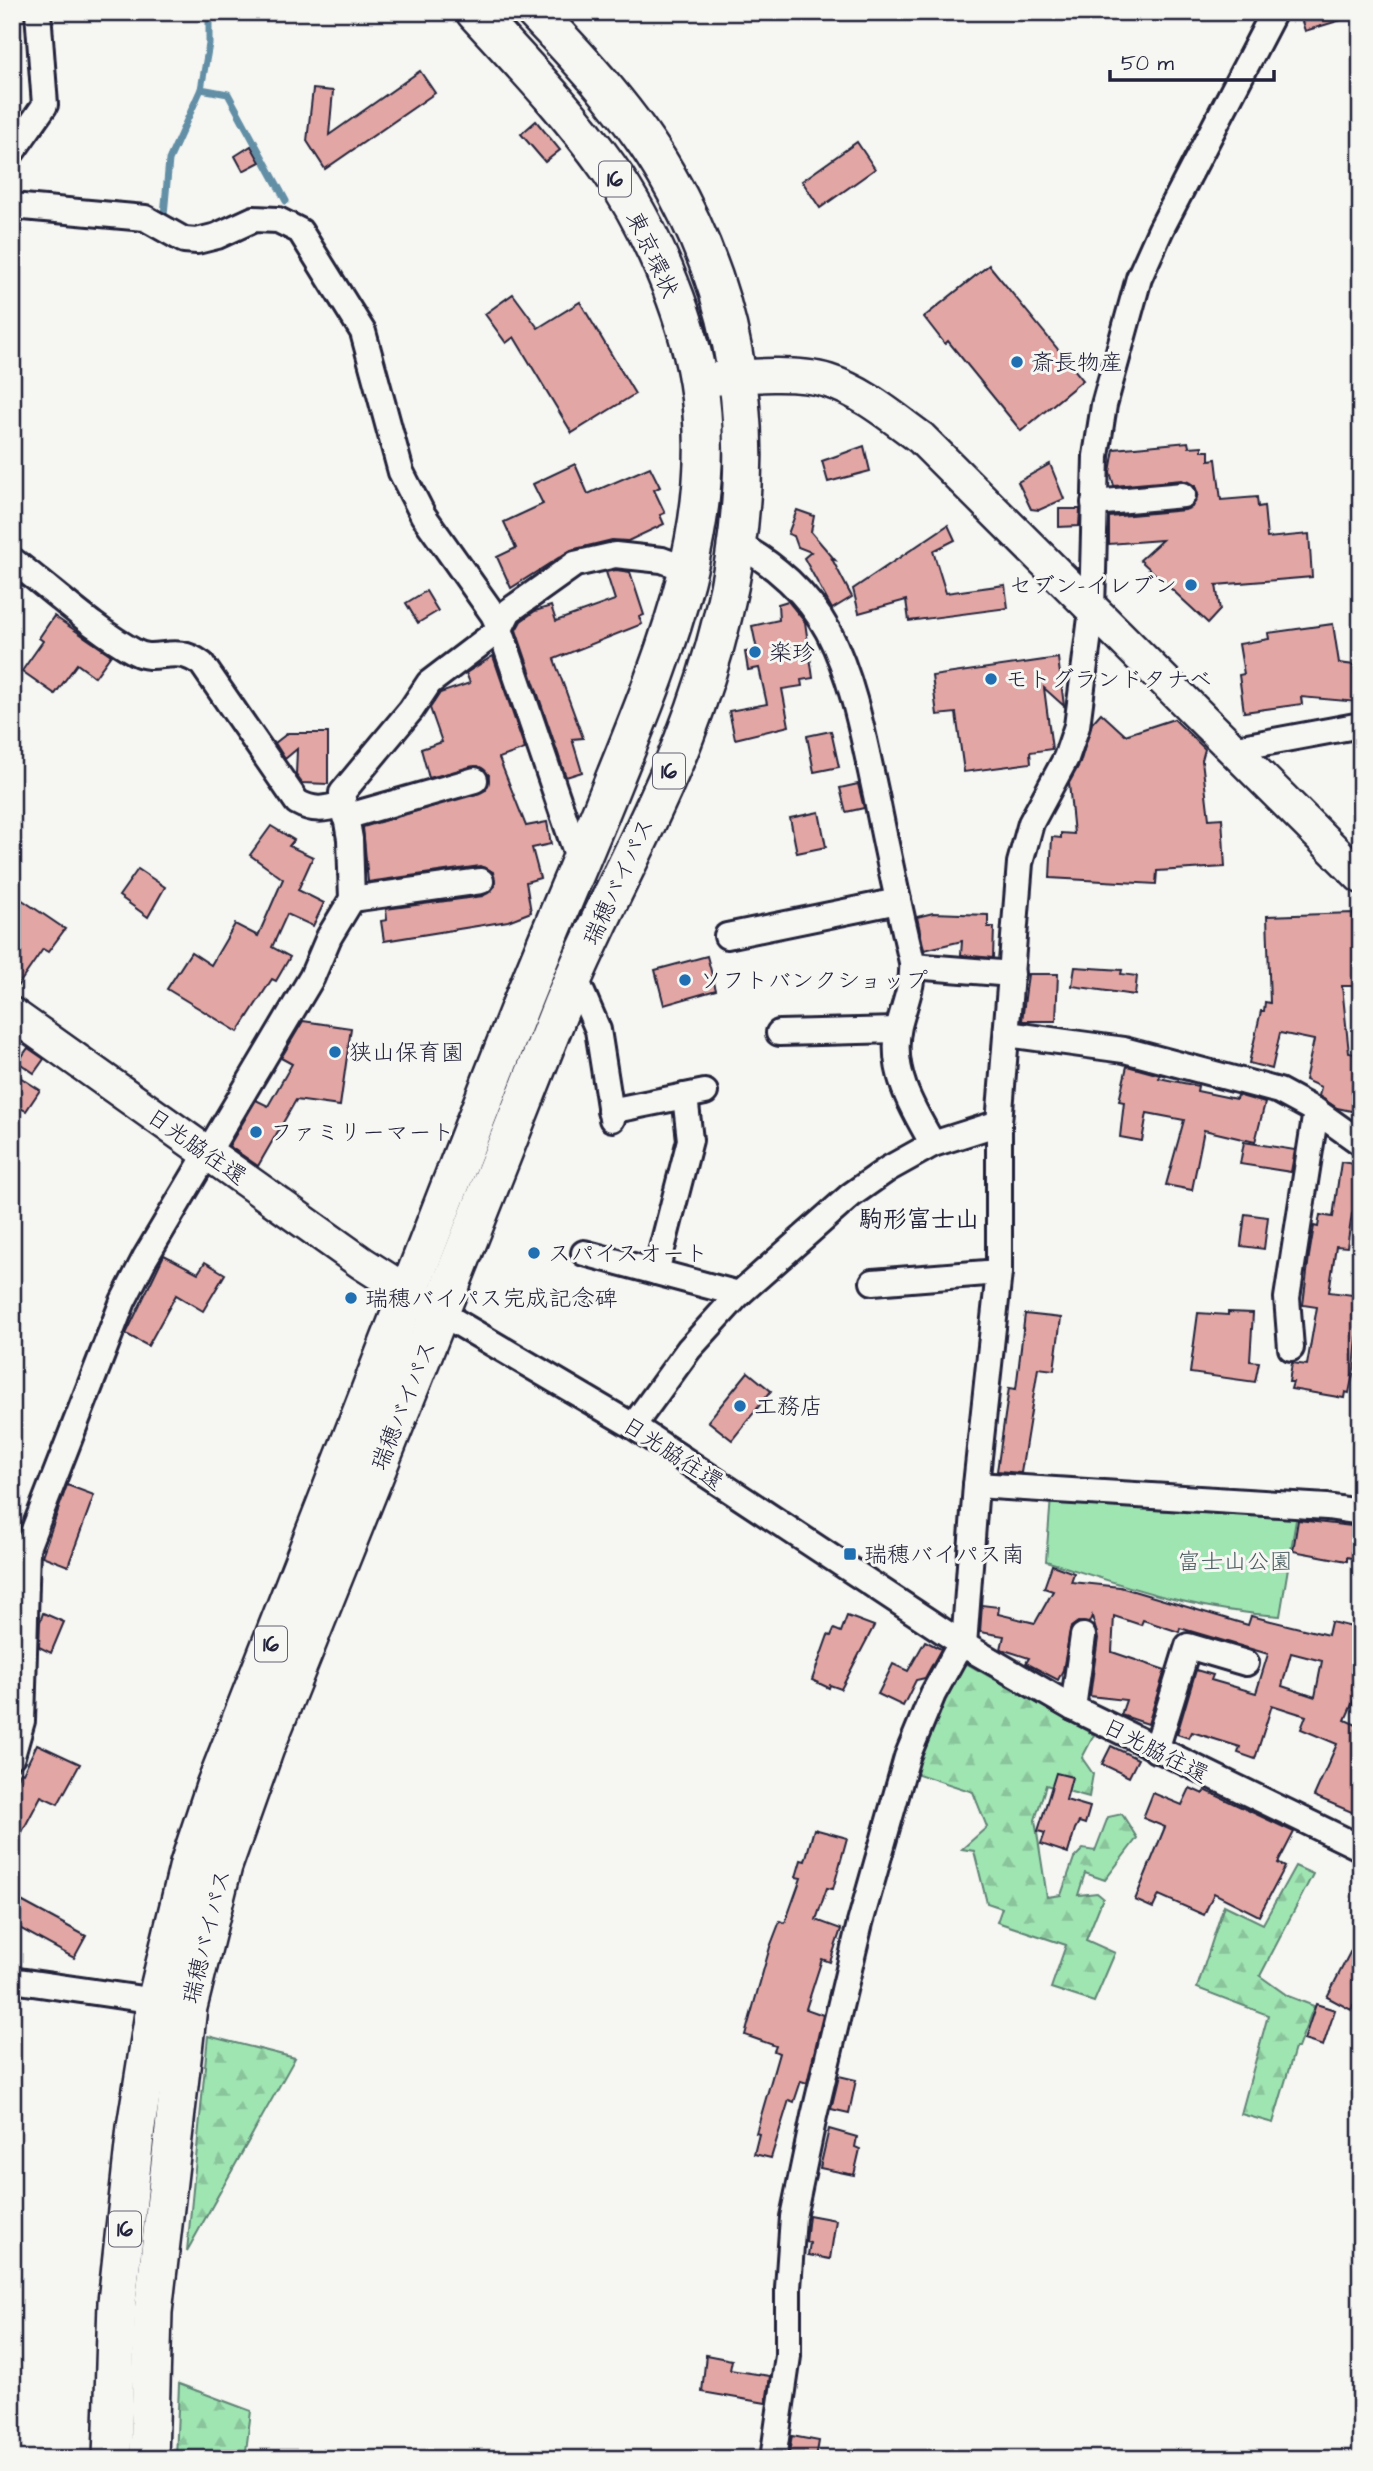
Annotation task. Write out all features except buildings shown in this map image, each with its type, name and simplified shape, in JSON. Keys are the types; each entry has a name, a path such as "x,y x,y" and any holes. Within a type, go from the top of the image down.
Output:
{"highway":[{"name":"東京環状","path":"475,12 541,84 609,169 654,248 681,317 698,380"},
{"name":"東京環状","path":"535,12 621,110 665,173 688,218 716,289 740,376"},
{"name":"瑞穂バイパス","path":"112,2459 117,2302 136,2127 172,2004 265,1748 441,1313 574,974 683,740 708,666 737,544 745,466 740,376"},
{"name":"瑞穂バイパス","path":"149,2459 153,2312 172,2004 189,1864 215,1786 410,1294 511,1030 664,651 689,570 701,510 704,449 698,380"}],"main road":[{"path":"698,380 740,376 827,380 867,399 921,438 1361,877"},
{"name":"日光脇往還","path":"12,1014 208,1154 441,1313"}],"street":[{"path":"12,152 45,105 38,12"},
{"path":"773,2459 789,2356 788,2288 793,2217 814,2116 860,1923 907,1757 933,1694 955,1654 964,1645 976,1485 999,1272 999,1123 1020,863 1031,823 1066,758 1077,726 1092,610 1094,503 1104,405 1139,278 1161,229 1274,12"},
{"path":"12,206 145,218 184,240 218,236 254,219 278,220 300,231 363,332 407,482 423,515 493,614 500,629 580,864"},
{"path":"1094,503 1183,495"},
{"path":"737,544 766,559 808,603 827,631 842,664 863,735 912,966 898,1030 898,1064 907,1098 933,1144"},
{"path":"12,1756 22,1721 27,1548 123,1301 145,1258 312,977 329,937 352,899 351,852 342,793 411,710 429,683 500,629 509,611 575,564 615,555 662,560 689,570"},
{"path":"12,559 138,654 176,652 191,656 202,664 297,802 308,808 344,811 475,780"},
{"path":"1231,749 1361,725"},
{"path":"352,899 481,881"},
{"path":"727,936 898,901"},
{"path":"912,966 1012,974"},
{"path":"574,974 598,1030 611,1115 695,1094 690,1140 656,1272"},
{"path":"779,1033 898,1030"},
{"path":"1007,1034 1124,1050 1210,1070 1279,1091 1316,1111 1361,1143"},
{"path":"1289,1348 1287,1298 1316,1111"},
{"path":"633,1426 689,1349 739,1294 851,1195 888,1169 933,1144 999,1123"},
{"path":"584,1253 739,1294"},
{"path":"873,1282 999,1272"},
{"name":"日光脇往還","path":"441,1313 633,1426 964,1645 1073,1708 1361,1848"},
{"path":"976,1485 1361,1511"},
{"path":"1073,1708 1083,1636"},
{"path":"1156,1750 1182,1644 1246,1663"},
{"path":"12,1980 172,2004"}],"green space":[{"name":"富士山公園","path":"1051,1497 1297,1514 1280,1616 1190,1603 1046,1561"},
{"path":"967,1664 1094,1735 1082,1758 1093,1774 1089,1797 1046,1785 1035,1820 1047,1897 1061,1895 1074,1858 1083,1849 1095,1851 1108,1817 1122,1814 1137,1838 1105,1880 1085,1873 1078,1895 1097,1893 1103,1898 1086,1940 1115,1953 1094,2002 1051,1988 1066,1945 997,1922 1002,1908 987,1903 974,1851 962,1849 987,1827 973,1792 912,1772 954,1668"},
{"path":"1295,1866 1313,1874 1260,1976 1288,1996 1314,2006 1298,2048 1295,2048 1273,2123 1241,2114 1268,2015 1197,1988 1224,1905 1263,1924"},
{"path":"208,2036 295,2058 187,2251"},
{"path":"179,2384 251,2411 245,2459 176,2459"}],"waterway":[{"path":"209,12 209,44 201,89 228,94 286,201"},
{"path":"164,215 169,160 201,89"}],"place":[{"name":"斎長物産","path":"1017,362"},
{"name":"セブン-イレブン","path":"1191,585"},
{"name":"楽珍","path":"755,652"},
{"name":"モトグランドタナベ","path":"991,679"},
{"name":"ソフトバンクショップ","path":"685,980"},
{"name":"狭山保育園","path":"335,1052"},
{"name":"ファミリーマート","path":"256,1132"},
{"name":"スパイスオート","path":"534,1253"},
{"name":"瑞穂バイパス完成記念碑","path":"351,1298"},
{"name":"工務店","path":"740,1406"},
{"name":"瑞穂バイパス南","path":"850,1554"}],"district":[{"name":"駒形富士山","path":"919,1219"}]}
